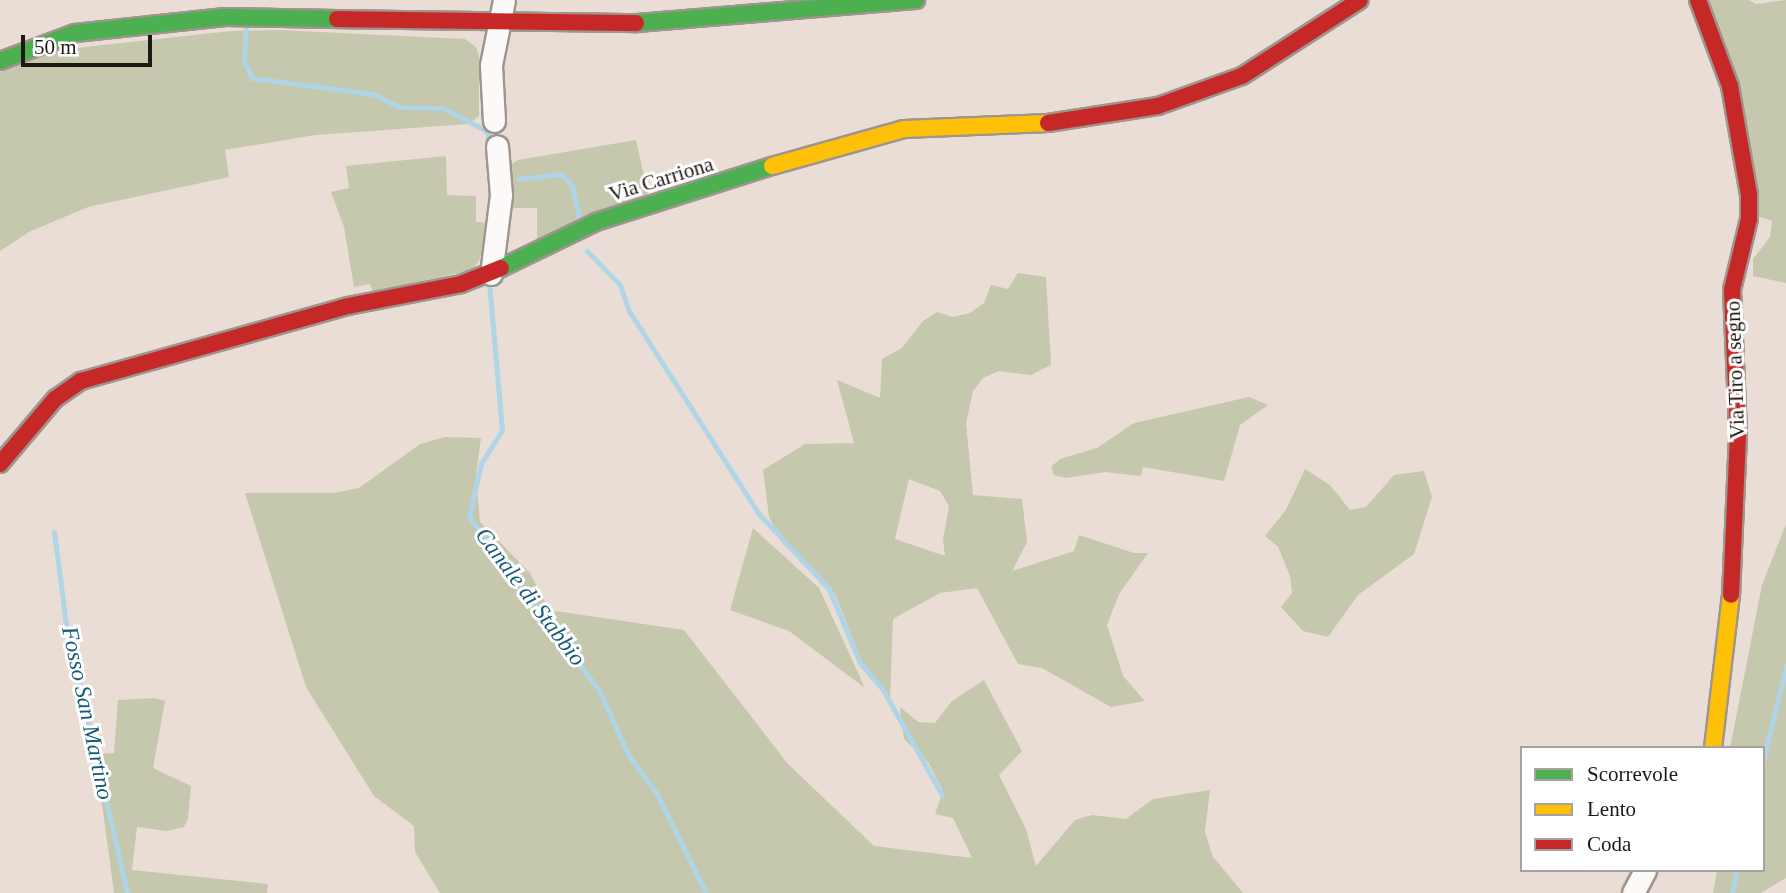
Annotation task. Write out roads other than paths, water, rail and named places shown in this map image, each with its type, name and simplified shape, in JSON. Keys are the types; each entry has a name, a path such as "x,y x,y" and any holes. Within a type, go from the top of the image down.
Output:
{"street":[{"path":"494,121 491,65 497,23 504,0"},
{"path":"0,61 75,33 225,17 606,25 856,7 916,0"},
{"name":"Via Carriona","path":"0,464 55,399 81,381 113,369 348,306 491,274 596,222 853,140 904,129 1027,125 1109,117 1222,87 1360,0"},
{"name":"Via Tiro a segno","path":"1698,0 1730,86 1749,195 1749,219 1731,290 1737,353 1736,487 1730,621 1713,746"},
{"path":"491,274 500,195 497,146"},
{"path":"1633,893 1644,872"}],"waterway":[{"name":"Canale di Stabbio","path":"246,25 244,61 252,78 373,94 400,107 443,108 487,131 490,147"},
{"name":"Canale di Stabbio","path":"519,179 561,174 572,185 579,217"},
{"name":"Canale di Stabbio","path":"587,251 620,285 629,311 759,514 829,589 860,663 882,688 942,795"},
{"name":"Canale di Stabbio","path":"489,282 502,430 481,463 469,517 599,690 629,756 657,794 706,893"},
{"name":"Fosso San Martino","path":"54,532 66,624 127,893"},
{"path":"1765,753 1786,666"},
{"path":"1732,893 1737,872"}]}
